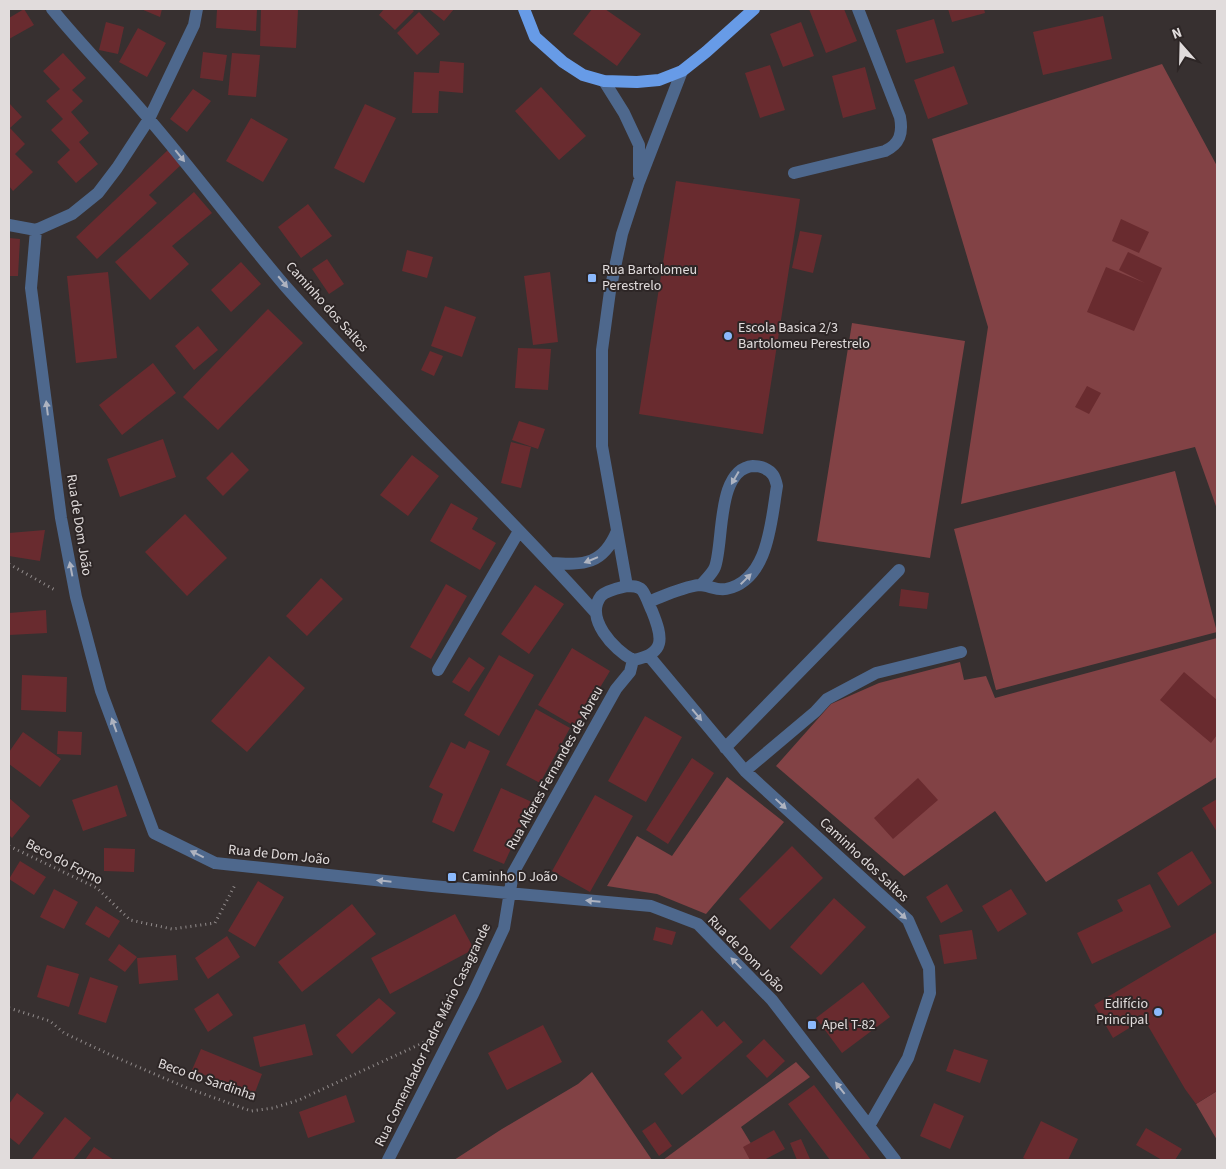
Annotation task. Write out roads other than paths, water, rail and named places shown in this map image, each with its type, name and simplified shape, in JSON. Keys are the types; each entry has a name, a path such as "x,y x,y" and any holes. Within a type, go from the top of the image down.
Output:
{"main road":[{"path":"524,9 535,37 563,62 583,75 604,81 637,82 659,80 682,71 754,9"}],"street":[{"name":"Caminho dos Saltos","path":"52,9 149,119 286,287 398,406 551,563 595,612"},
{"path":"9,226 36,230 72,214 98,193 149,119 194,25 197,9"},
{"path":"794,173 885,151 899,141 901,133 900,117 858,9"},
{"path":"627,586 602,446 602,350 612,281 622,234 639,182 682,71"},
{"path":"604,81 624,113 639,145 639,182"},
{"name":"Rua de Dom João","path":"36,230 31,288 61,518 78,603 101,691 154,833 215,863 509,894 651,906 698,924 772,1000 895,1160"},
{"path":"648,602 686,588 701,585 723,590 740,585 752,572 766,549 777,486 775,476 767,469 760,466 740,470 732,481 724,504 715,568 701,585"},
{"path":"438,670 519,531"},
{"path":"551,563 578,564 596,559 606,550 617,531"},
{"path":"725,748 899,570"},
{"path":"627,586 634,586 642,590 648,602 659,630 657,646 655,651 649,656 633,660 623,655 610,641 599,624 595,612 602,596 613,589 627,586"},
{"path":"745,771 815,712 827,699 876,673 961,652"},
{"name":"Caminho dos Saltos","path":"649,656 745,771 908,920 929,968 930,992 908,1058 869,1126"},
{"name":"Rua Alferes Fernandes de Abreu","path":"509,894 513,873 616,689 630,672 633,660"},
{"name":"Rua Comendador Padre Mário Casagrande","path":"388,1160 473,994 504,928 509,894"}],"place":[{"name":"Rua Bartolomeu Perestrelo","path":"592,278"},
{"name":"Escola Basica 2/3 Bartolomeu Perestrelo","path":"728,336"},
{"name":"Caminho D João","path":"452,877"},
{"name":"Edifício Principal","path":"1158,1012"},
{"name":"Apel T-82","path":"812,1025"}]}
